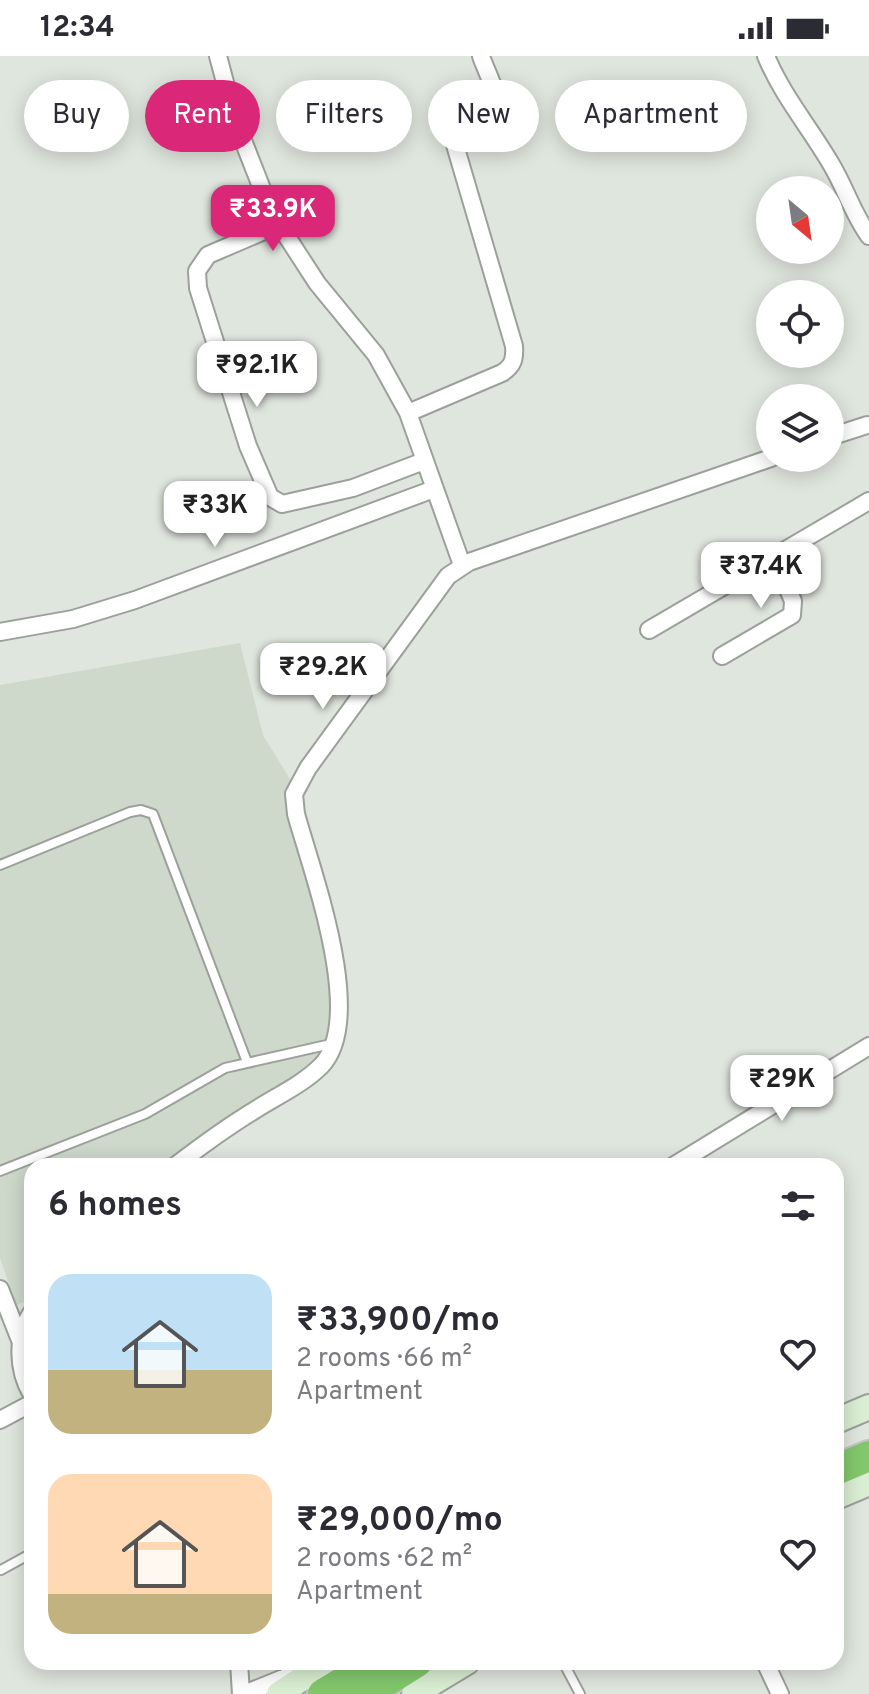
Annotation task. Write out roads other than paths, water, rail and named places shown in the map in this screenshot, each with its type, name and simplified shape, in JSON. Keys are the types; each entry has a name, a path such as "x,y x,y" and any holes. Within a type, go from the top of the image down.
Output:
{"highway":[{"path":"844,1444 869,1434"},
{"path":"844,1467 869,1456"},
{"path":"323,1694 363,1670"},
{"path":"366,1694 404,1670"}],"main road":[{"path":"844,1418 869,1407"},
{"path":"844,1494 869,1483"},
{"path":"279,1694 315,1670"},
{"path":"414,1694 454,1670"}],"street":[{"path":"218,56 235,120 260,190 278,225 317,283 376,355 408,413 462,565"},
{"path":"408,413 502,373 510,368 514,360 514,346 455,145 459,133 489,114 493,107 494,91 481,56"},
{"path":"766,56 777,79 835,170 869,236"},
{"path":"278,225 208,255 197,271 198,288 248,446 270,497 282,504 340,492 424,461"},
{"path":"844,433 868,426"},
{"path":"185,1158 214,1136 308,1077 324,1062 336,1043 338,971 296,814 294,794 333,732 440,587 462,565 756,463"},
{"path":"0,632 73,619 135,600 434,489"},
{"path":"649,630 869,501"},
{"path":"722,656 792,615 793,601 774,556"},
{"path":"686,1158 869,1046"},
{"path":"0,1289 20,1340 24,1380"},
{"path":"20,1340 24,1331"},
{"path":"0,1420 24,1407"},
{"path":"240,1670 242,1694 286,1677 293,1670"},
{"path":"769,1670 780,1694"}],"lane":[{"path":"0,865 130,812 141,810 153,814 247,1062"},
{"path":"33,1158 145,1114 209,1075 247,1062 336,1043"},
{"path":"0,1171 24,1162"},
{"path":"1,1570 24,1557"},
{"path":"567,1670 580,1694"}]}
